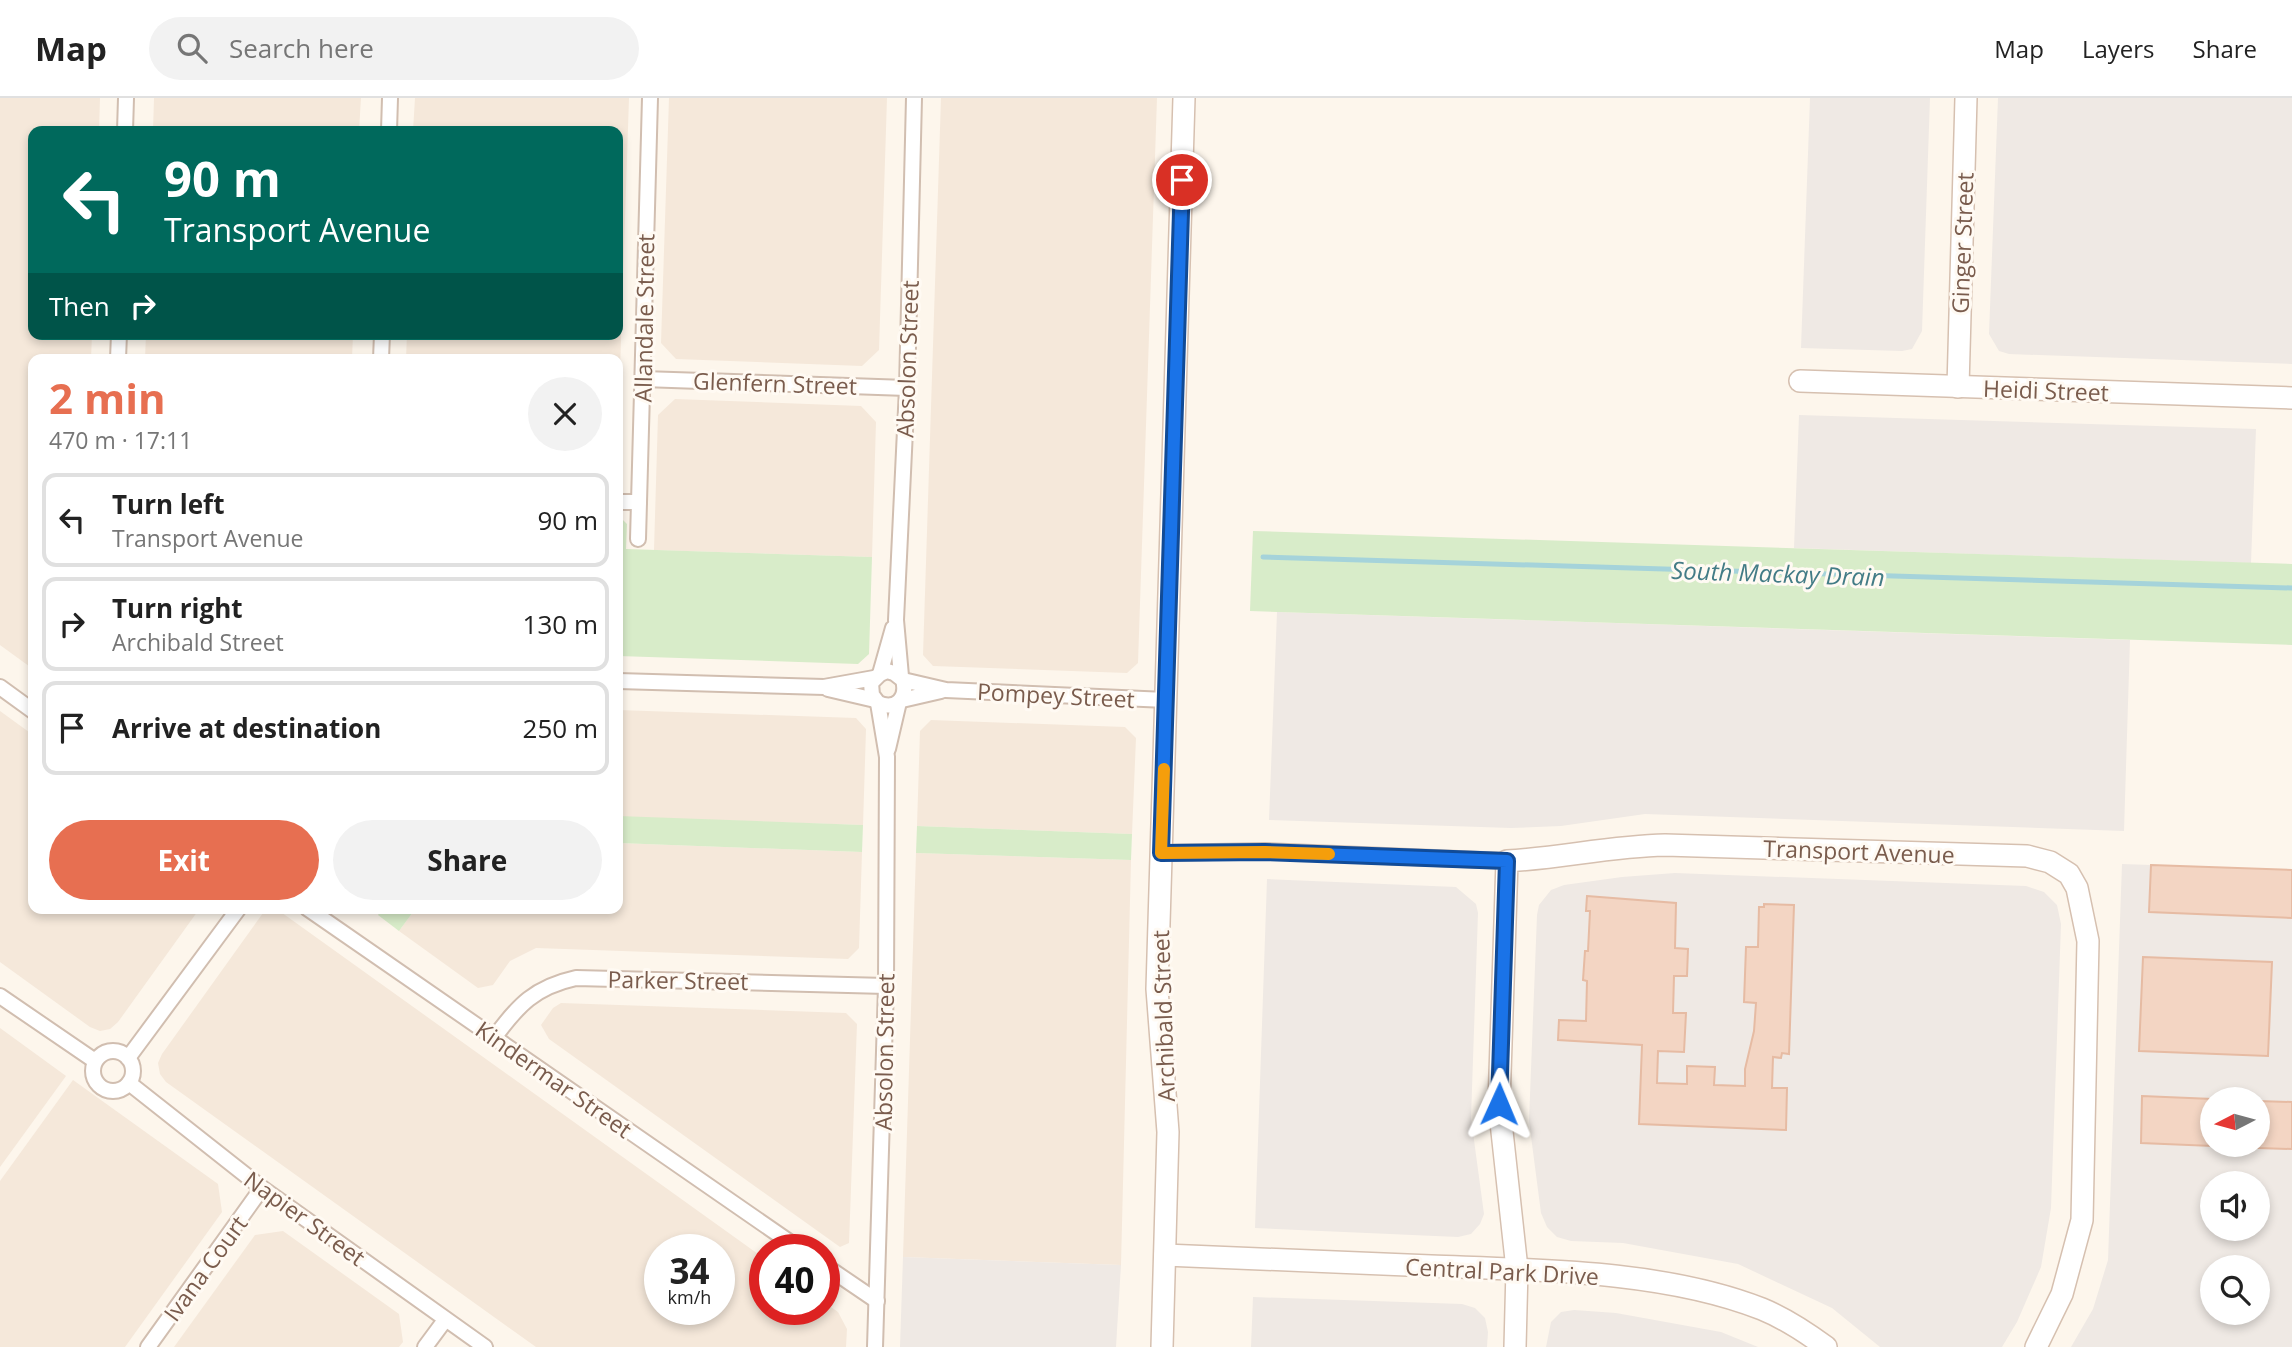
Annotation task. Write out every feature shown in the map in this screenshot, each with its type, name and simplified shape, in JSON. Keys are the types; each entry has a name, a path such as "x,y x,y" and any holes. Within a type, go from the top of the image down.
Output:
{"street":[{"path":"125,126 126,98"},
{"path":"389,126 390,98"},
{"name":"Allandale Street","path":"638,538 650,98"},
{"name":"Absolon Street","path":"902,678 896,620 914,98"},
{"name":"Archibald Street","path":"1162,1347 1168,1132 1157,989 1184,98"},
{"name":"Ginger Street","path":"1958,387 1966,98"},
{"name":"Glenfern Street","path":"643,379 906,388"},
{"name":"Heidi Street","path":"1800,381 2292,398"},
{"path":"623,502 639,502"},
{"name":"Absolon Street","path":"877,676 896,620"},
{"path":"623,681 824,687 877,676 887,671 902,678 905,690 900,701 885,706 824,687"},
{"path":"876,701 871,689 877,676"},
{"name":"Pompey Street","path":"902,678 946,690 1166,700"},
{"path":"0,687 28,707"},
{"name":"Pompey Street","path":"900,701 946,690"},
{"name":"Absolon Street","path":"874,1347 886,986 887,757 876,701"},
{"name":"Absolon Street","path":"887,757 900,701"},
{"name":"Transport Avenue","path":"1161,853 1265,852 1507,861 1548,859 1629,846 1665,845 2027,856 2050,862 2069,874 2077,888 2088,941 2082,1220 2062,1294 2036,1347"},
{"path":"1507,861 1499,1104 1517,1269 1515,1347"},
{"path":"128,1058 235,914"},
{"name":"Kindermar Street","path":"316,914 778,1234"},
{"name":"Parker Street","path":"494,1038 525,1000 553,983 576,978 886,986"},
{"path":"0,996 95,1060"},
{"path":"118,1051 128,1058 133,1070 129,1083 114,1091 101,1087 93,1073 95,1060 102,1053 118,1051"},
{"name":"Napier Street","path":"129,1083 262,1188 485,1347"},
{"name":"Ivana Court","path":"148,1347 262,1188"},
{"name":"Central Park Drive","path":"1165,1255 1517,1269 1679,1285 1763,1309 1826,1347"},
{"path":"840,1276 877,1301"},
{"path":"425,1347 445,1320"}],"shaded area":[{"path":"0,98 100,98 99,126 28,126 28,340 92,340 91,354 28,354 28,665 0,645"},
{"path":"154,98 361,98 359,126 153,126"},
{"path":"415,98 629,98 623,280 623,126 413,126"},
{"path":"669,98 887,98 879,350 862,366 676,359 661,343"},
{"path":"941,98 1157,98 1138,663 1127,673 933,666 923,655"},
{"path":"1810,98 1930,98 1922,331 1912,349 1801,348"},
{"path":"1998,98 2292,98 2292,364 2009,354 1999,351 1989,334"},
{"path":"146,340 353,340 352,354 145,354"},
{"path":"407,340 621,340 621,354 406,354"},
{"path":"675,399 861,406 876,422 872,557 654,550 658,415"},
{"path":"1799,415 2256,429 2251,563 1794,548"},
{"path":"1277,612 2130,640 2124,831 1645,814 1561,826 1511,828 1269,820"},
{"path":"623,710 856,718 866,729 863,825 623,817"},
{"path":"0,711 28,731 28,914 196,914 118,1022 110,1029 100,1031 90,1027 0,962"},
{"path":"931,720 1125,727 1136,738 1132,834 917,826 920,731"},
{"path":"623,843 862,852 859,948 848,959 536,948 510,961 493,985 478,988 399,931 412,914 623,914"},
{"path":"916,853 1131,860 1121,1265 903,1257"},
{"path":"2122,864 2292,870 2292,1347 2071,1347 2093,1309 2108,1260"},
{"path":"1675,873 2026,886 2044,892 2057,905 2061,924 2051,1208 2041,1267 2017,1322 2002,1347 1880,1347 1832,1308 1738,1264 1623,1243 1571,1241 1557,1237 1547,1227 1541,1213 1529,1121 1539,905 1551,890 1564,885"},
{"path":"1267,879 1456,887 1476,904 1478,913 1471,1118 1484,1214 1471,1234 1458,1237 1255,1228"},
{"path":"262,914 284,914 730,1234 644,1234 644,1325 735,1325 735,1238 749,1248 749,1325 840,1325 840,1316 847,1329 846,1347 536,1347 166,1082 160,1074 158,1063"},
{"path":"561,1003 846,1013 857,1024 849,1243 840,1247 840,1234 822,1234 549,1039 541,1025 553,1008"},
{"path":"0,1028 66,1076 0,1167"},
{"path":"73,1080 218,1184 222,1212 125,1347 0,1347 0,1181"},
{"path":"283,1231 399,1314 403,1342 399,1347 174,1347 255,1235"},
{"path":"903,1257 1121,1265 1116,1347 900,1347"},
{"path":"1253,1297 1462,1304 1475,1308 1485,1318 1487,1347 1251,1347"},
{"path":"1574,1310 1616,1313 1721,1332 1758,1347 1546,1347 1551,1322 1561,1312"}],"green space":[{"path":"623,520 627,524 626,549 872,557 869,654 858,664 623,656"},
{"path":"1253,531 2292,564 2292,645 1250,611"},
{"path":"623,816 863,825 862,852 623,843"},
{"path":"917,826 1132,834 1131,860 916,853"},
{"path":"379,914 412,914 399,931"}],"building":[{"path":"2151,865 2292,870 2292,918 2149,912"},
{"path":"1587,896 1676,903 1675,948 1688,949 1687,976 1674,976 1673,1013 1686,1013 1684,1052 1658,1051 1657,1083 1687,1084 1687,1066 1715,1067 1714,1085 1745,1086 1745,1069 1754,1031 1756,1003 1744,1002 1746,947 1758,947 1759,907 1764,907 1764,904 1794,905 1789,1054 1782,1053 1781,1058 1773,1057 1772,1088 1787,1088 1786,1130 1639,1124 1642,1045 1558,1040 1559,1020 1586,1021 1587,981 1583,980 1590,911 1586,911"},
{"path":"2143,957 2272,962 2268,1056 2139,1051"},
{"path":"2142,1096 2200,1098 2200,1145 2141,1143"},
{"path":"2270,1101 2292,1102 2292,1149 2270,1148"}],"waterway":[{"name":"South Mackay Drain","path":"1263,557 2292,588"}],"slow traffic":[{"path":"1164,769 1161,853 1329,854"}],"route":[{"path":"1182,180 1161,853 1265,852 1507,861 1499,1104"}]}
